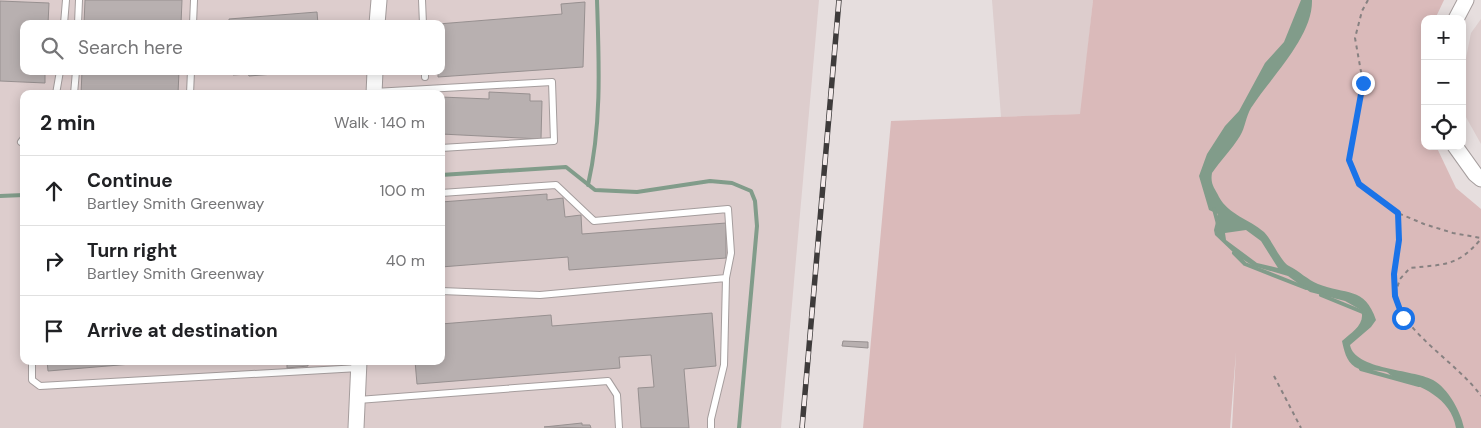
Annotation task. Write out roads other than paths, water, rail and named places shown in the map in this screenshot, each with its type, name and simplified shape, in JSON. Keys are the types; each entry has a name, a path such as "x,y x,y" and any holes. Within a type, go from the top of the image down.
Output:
{"street":[{"path":"377,20 379,0"},
{"path":"1458,15 1466,0"},
{"path":"374,90 375,75"},
{"path":"1458,150 1475,174 1481,179"},
{"path":"356,428 359,365"}],"lane":[{"path":"64,20 66,0"},
{"path":"78,20 79,0"},
{"path":"193,20 194,0"},
{"path":"422,0 423,20"},
{"path":"57,90 59,75"},
{"path":"74,90 76,75"},
{"path":"190,90 191,75"},
{"path":"423,90 552,82 554,141 445,148"},
{"path":"445,193 556,185 594,221 728,209 731,252 726,278 724,365 711,420 711,428"},
{"path":"445,290 540,295 726,278"},
{"path":"32,365 32,380 40,386 359,365"},
{"path":"357,401 608,381 617,395 619,428"}],"waterway":[{"path":"588,185 598,116 597,0"},
{"path":"445,175 566,167 595,190 637,192 710,181 732,183 751,191 755,201 757,226 739,428"},
{"path":"0,196 20,195"},
{"path":"1214,209 1218,224"},
{"path":"1234,253 1245,264 1306,288"},
{"path":"1321,295 1365,313"},
{"path":"1361,369 1419,385"}],"railway":[{"path":"802,428 839,0"}]}
